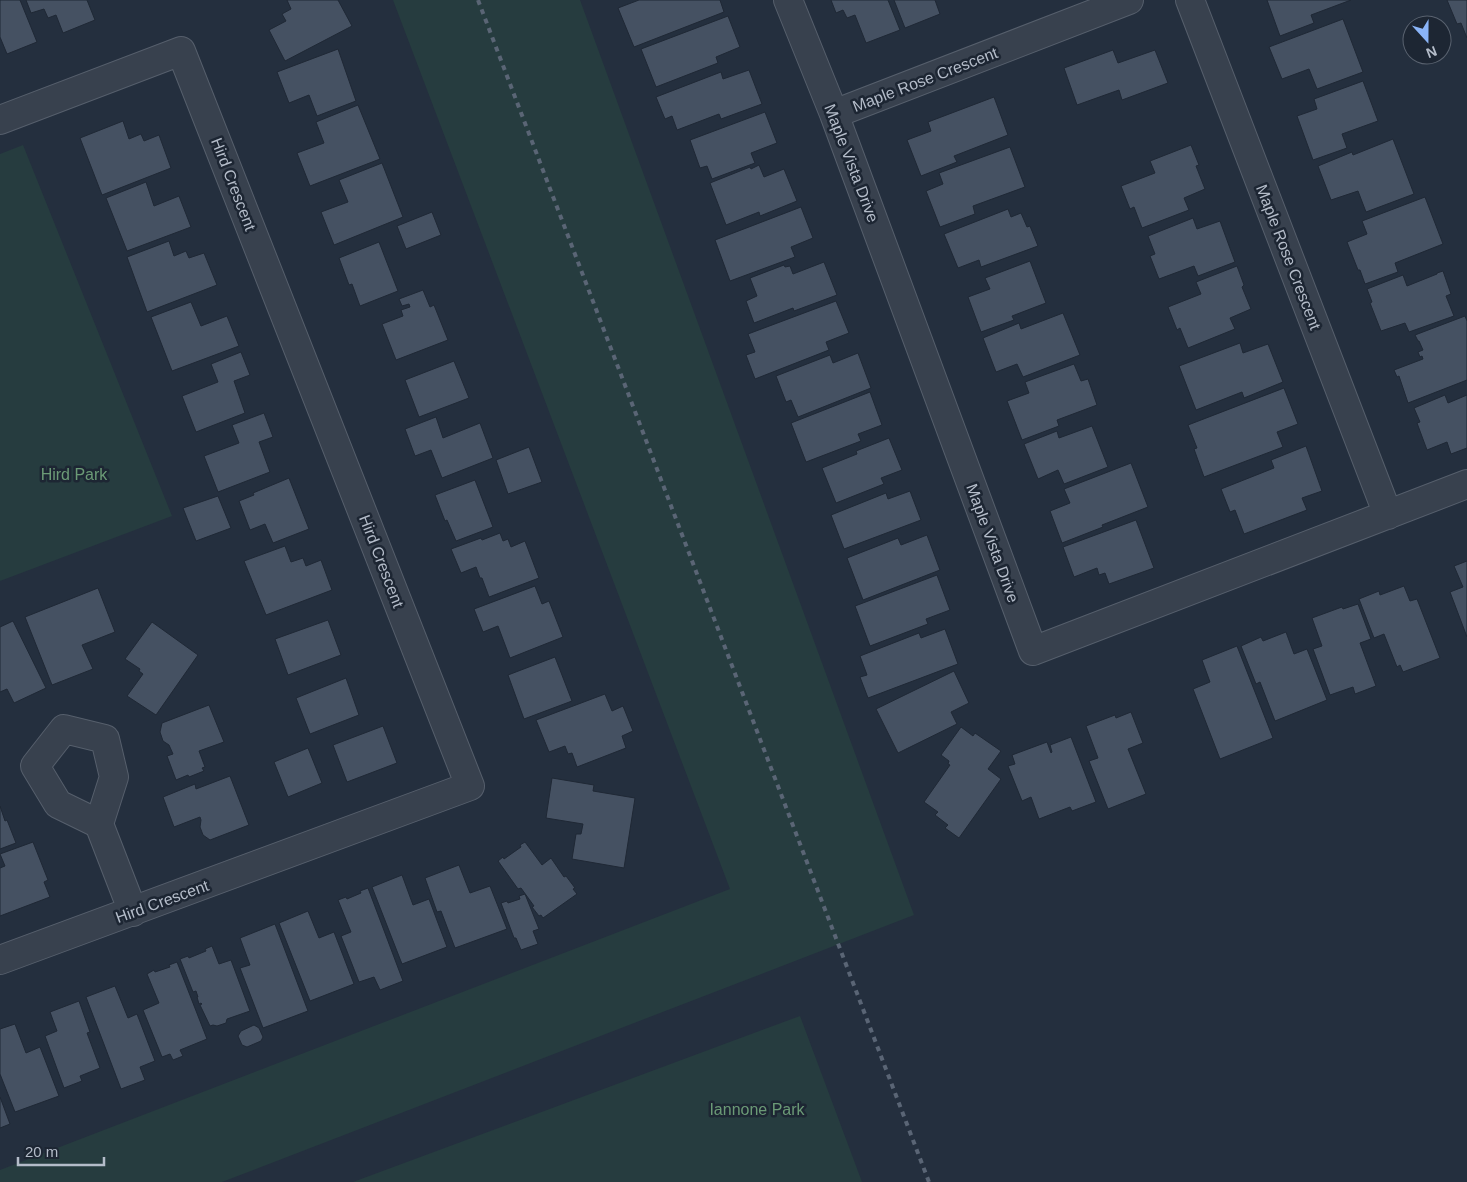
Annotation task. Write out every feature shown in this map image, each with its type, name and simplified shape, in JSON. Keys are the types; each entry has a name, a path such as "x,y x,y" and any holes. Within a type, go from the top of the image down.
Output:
{"street":[{"name":"Maple Vista Drive","path":"788,0 834,114 1033,651 1467,484"},
{"name":"Maple Rose Crescent","path":"834,114 1129,0"},
{"name":"Maple Rose Crescent","path":"1190,0 1388,515"},
{"name":"Hird Crescent","path":"0,120 181,51 470,786 0,960"},
{"path":"99,824 133,912"}],"green space":[{"path":"393,0 580,0 914,915 222,1182 0,1182 0,1170 730,889"},
{"name":"Hird Park","path":"23,145 172,516 0,581 0,154"},
{"name":"Iannone Park","path":"800,1016 862,1182 353,1182"}],"building":[{"path":"0,0 20,0 37,42 7,54 0,37"},
{"path":"26,0 87,0 95,20 63,33 56,15 48,18 44,9 31,13"},
{"path":"287,0 338,0 352,26 285,61 269,30 286,21 282,14 291,9"},
{"path":"639,0 720,0 724,12 634,47 618,8"},
{"path":"831,0 888,0 900,30 866,43 855,15 847,18 843,10 836,13"},
{"path":"894,0 935,0 940,14 905,28"},
{"path":"1267,0 1351,0 1311,15 1314,23 1280,36"},
{"path":"1447,0 1467,0 1467,38 1461,23 1457,24"},
{"path":"728,16 740,47 716,57 718,63 656,87 641,49"},
{"path":"1343,19 1363,72 1317,89 1309,69 1282,79 1269,47"},
{"path":"338,49 356,101 317,116 309,95 289,103 277,72"},
{"path":"1113,50 1118,63 1155,50 1168,83 1122,100 1119,90 1077,105 1064,68"},
{"path":"749,70 762,104 721,119 719,114 677,130 672,116 665,119 656,97 721,72 723,79"},
{"path":"1363,81 1378,121 1342,134 1347,148 1313,160 1297,116 1317,109 1314,99"},
{"path":"994,97 1008,135 954,156 957,162 921,176 907,140 931,131 928,122"},
{"path":"358,105 380,159 310,186 297,153 324,143 316,122"},
{"path":"765,112 777,143 751,153 755,163 712,179 707,166 700,168 690,140"},
{"path":"123,121 129,139 141,134 144,141 159,135 171,168 102,195 80,138"},
{"path":"1393,139 1414,194 1366,212 1358,191 1331,200 1318,166 1352,152 1353,155"},
{"path":"1191,145 1199,165 1196,166 1205,189 1184,198 1189,210 1142,228 1134,207 1130,209 1121,186 1155,173 1150,161"},
{"path":"1010,147 1025,187 973,206 975,214 940,227 926,191 943,184 939,173"},
{"path":"382,163 403,217 334,245 321,212 348,202 339,180"},
{"path":"759,165 764,177 784,169 797,201 760,216 759,212 726,225 710,183"},
{"path":"146,182 154,206 179,196 191,227 127,251 106,198"},
{"path":"1425,197 1443,244 1395,263 1398,272 1365,284 1347,242 1367,234 1362,221"},
{"path":"801,207 813,238 791,247 795,257 730,281 715,240"},
{"path":"1008,209 1011,217 1021,213 1027,227 1030,226 1038,246 981,267 979,260 958,268 944,234"},
{"path":"432,212 441,235 406,249 397,226"},
{"path":"1193,218 1197,229 1220,221 1235,262 1198,276 1194,266 1159,279 1150,256 1155,254 1148,236"},
{"path":"169,241 174,256 186,251 189,258 204,253 217,285 147,312 127,257"},
{"path":"379,242 398,291 360,306 352,284 349,285 339,258"},
{"path":"1030,261 1046,303 1012,316 1014,320 981,332 968,297 990,289 985,278"},
{"path":"824,262 837,295 794,311 793,308 754,323 746,301 757,296 750,278 784,265 785,267 790,266 793,274"},
{"path":"1237,266 1244,285 1242,287 1251,309 1230,318 1235,329 1188,348 1180,328 1177,330 1168,307 1201,294 1196,282"},
{"path":"1443,271 1451,294 1446,296 1454,316 1409,332 1405,323 1381,331 1370,303 1372,302 1367,289 1403,275 1407,286"},
{"path":"423,290 430,307 434,305 448,340 396,360 382,324 403,316 401,310 410,307 409,304 402,306 399,299"},
{"path":"836,301 849,333 826,342 829,350 755,379 746,355 755,352 748,334"},
{"path":"191,302 201,326 227,316 239,346 172,371 151,317"},
{"path":"1063,313 1080,355 1023,377 1017,364 996,372 983,338 1019,323 1021,329"},
{"path":"1465,316 1467,321 1467,380 1408,403 1399,376 1397,377 1394,370 1423,359 1418,352 1423,350 1415,335"},
{"path":"1240,343 1243,353 1268,344 1283,382 1244,398 1242,392 1196,410 1179,366"},
{"path":"241,352 250,375 234,381 245,413 196,432 182,396 218,382 211,364"},
{"path":"858,353 871,388 798,417 791,400 786,402 776,376 830,355 833,363"},
{"path":"454,361 469,398 419,417 405,380"},
{"path":"1074,364 1081,381 1088,379 1097,405 1057,420 1059,426 1022,440 1007,401 1029,393 1025,382"},
{"path":"1284,388 1298,424 1277,432 1283,447 1204,477 1194,449 1197,448 1188,425"},
{"path":"870,392 882,425 858,434 861,441 806,462 791,423"},
{"path":"1445,395 1448,403 1467,395 1467,448 1451,454 1447,442 1427,450 1417,423 1420,422 1414,408"},
{"path":"264,413 273,437 259,442 270,472 218,492 204,456 239,443 232,425"},
{"path":"436,417 443,438 480,423 493,458 442,478 431,450 415,456 405,429"},
{"path":"1092,426 1108,467 1064,484 1058,470 1038,479 1024,444 1057,431 1059,438"},
{"path":"889,438 902,470 881,478 884,484 836,503 822,468 857,454 856,451"},
{"path":"1306,446 1322,491 1302,498 1307,510 1244,534 1235,510 1230,512 1221,489 1274,468 1271,460"},
{"path":"529,447 542,482 508,494 496,460"},
{"path":"1131,463 1148,507 1062,543 1050,511 1070,503 1064,489"},
{"path":"289,478 309,529 273,543 265,524 250,530 239,501"},
{"path":"475,480 493,527 456,541 447,520 445,521 435,495"},
{"path":"910,491 921,520 844,549 831,515 886,493 888,499"},
{"path":"218,496 231,528 196,541 183,508"},
{"path":"1136,520 1154,568 1109,584 1105,573 1099,575 1097,568 1074,577 1063,547"},
{"path":"500,533 503,541 508,539 511,547 525,541 539,578 489,597 476,567 461,573 451,549"},
{"path":"927,535 940,570 863,600 847,558 898,538 901,545"},
{"path":"285,546 291,562 303,558 306,566 321,560 332,590 266,615 244,561"},
{"path":"1467,561 1467,637 1450,592 1463,587 1454,566"},
{"path":"937,575 950,610 926,619 928,624 870,646 855,606"},
{"path":"535,586 542,604 549,601 563,637 510,658 498,626 483,632 474,609"},
{"path":"1404,586 1410,601 1417,599 1440,658 1403,672 1400,665 1397,667 1384,634 1374,638 1359,599 1379,591 1380,595"},
{"path":"98,588 115,632 82,645 93,669 52,685 25,617"},
{"path":"1358,604 1371,639 1360,643 1376,686 1355,694 1353,687 1330,695 1313,649 1322,646 1312,618 1342,607 1343,609"},
{"path":"328,620 341,655 288,675 275,639"},
{"path":"13,621 46,688 14,703 7,689 0,692 0,627"},
{"path":"152,622 198,655 156,715 127,696 143,674 139,671 140,669 125,659"},
{"path":"945,629 958,664 868,698 860,677 867,675 860,656 919,633 921,638"},
{"path":"1286,632 1294,654 1307,649 1327,700 1275,721 1260,682 1256,684 1241,646 1261,637 1263,641"},
{"path":"1237,646 1273,738 1220,759 1193,689 1210,682 1202,660"},
{"path":"555,657 572,701 524,719 508,675"},
{"path":"954,671 969,703 951,712 957,724 898,753 876,709"},
{"path":"346,678 359,715 310,734 296,698"},
{"path":"605,694 612,711 623,706 633,731 622,736 626,748 577,767 572,753 568,754 565,746 549,752 536,720"},
{"path":"209,705 224,742 199,751 205,767 202,768 204,771 176,780 167,756 173,754 169,745 163,741 160,732 162,723"},
{"path":"1131,712 1143,743 1128,749 1146,794 1108,809 1089,761 1098,758 1086,726 1115,715 1116,718"},
{"path":"383,726 397,763 347,782 333,745"},
{"path":"961,727 973,736 975,733 1001,751 988,769 1001,779 959,838 945,828 948,825 935,815 938,812 924,802 950,765 948,764 949,761 941,755"},
{"path":"1071,737 1096,802 1072,811 1070,807 1039,819 1031,797 1022,801 1008,766 1015,764 1012,755 1047,742 1051,753 1050,745"},
{"path":"308,748 322,783 288,797 274,762"},
{"path":"230,776 249,825 210,840 203,835 200,827 200,817 174,827 163,797 195,784 196,789"},
{"path":"552,778 594,785 593,791 635,798 624,868 572,859 576,834 581,834 583,824 546,818"},
{"path":"0,806 16,843 0,849"},
{"path":"33,842 48,880 44,882 50,897 0,916 0,868 5,866 0,854"},
{"path":"525,842 542,865 551,858 564,877 566,876 575,888 573,889 577,894 543,918 541,915 539,916 521,888 518,889 498,861 503,857 504,859"},
{"path":"459,865 470,893 490,886 507,929 455,948 441,911 437,912 425,878"},
{"path":"402,875 413,905 429,899 447,947 402,964 372,887"},
{"path":"368,888 403,981 380,990 374,977 359,982 341,936 351,932 338,900 346,897 347,899"},
{"path":"525,894 539,929 533,931 538,944 521,950 516,938 514,938 501,903 520,899 519,896"},
{"path":"308,911 319,938 334,932 354,984 310,1001 279,923"},
{"path":"275,924 308,1011 263,1028 240,968 250,965 240,938"},
{"path":"212,946 219,964 231,960 250,1011 227,1019 226,1023 217,1026 210,1026 200,1005 202,1004 199,1004 196,991 193,992 180,959 188,956 189,958 206,951 205,949"},
{"path":"177,962 207,1039 180,1050 183,1056 173,1060 170,1054 162,1057 143,1010 159,1003 147,974 154,970 155,972 170,967 169,965"},
{"path":"115,986 128,1018 137,1014 155,1061 140,1067 145,1080 121,1089 86,997"},
{"path":"79,1001 90,1032 87,1033 100,1068 80,1076 82,1081 64,1088 45,1036 57,1031 50,1012"},
{"path":"15,1024 26,1053 40,1047 59,1096 15,1112 0,1074 0,1029"},
{"path":"254,1025 259,1028 263,1037 261,1041 247,1047 242,1045 238,1036 241,1031"},
{"path":"0,1097 10,1124 0,1128"}],"railway":[{"path":"478,0 929,1182"}]}
